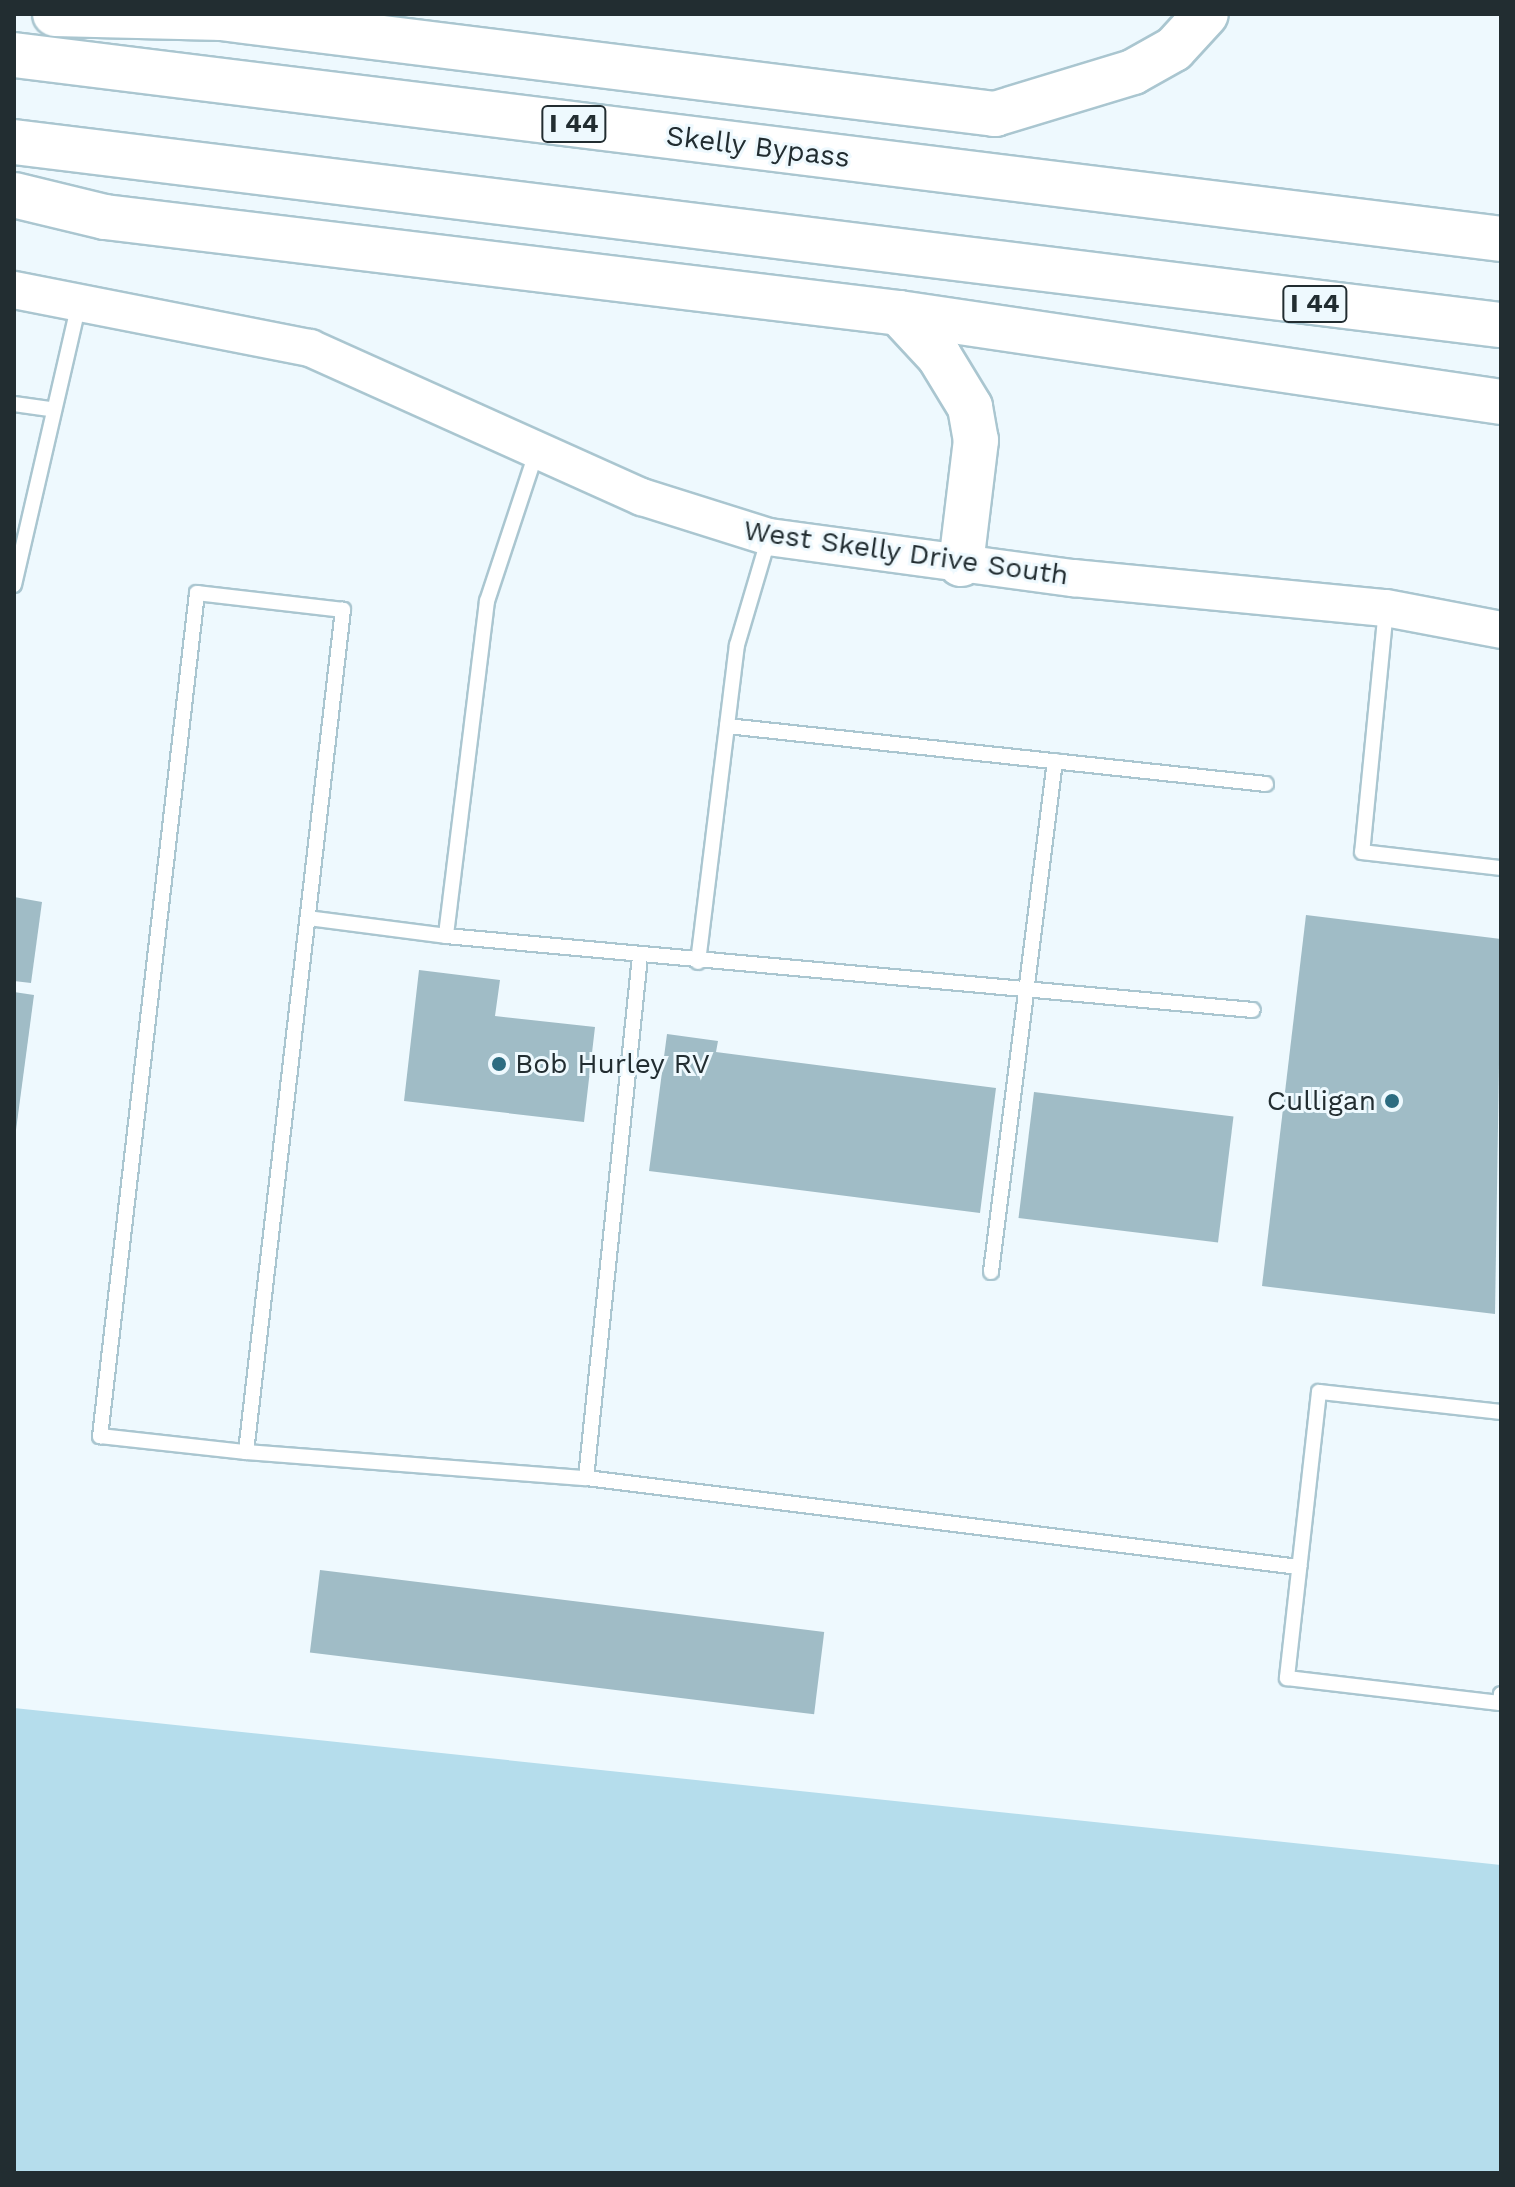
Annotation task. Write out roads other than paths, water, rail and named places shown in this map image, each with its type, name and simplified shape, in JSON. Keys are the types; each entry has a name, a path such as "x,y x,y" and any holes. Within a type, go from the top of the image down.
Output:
{"highway":[{"path":"55,14 221,18 995,114 1133,72 1174,49 1206,14"},
{"name":"Skelly Bypass","path":"14,55 1501,239"},
{"name":"I 44","path":"14,142 1501,325"},
{"path":"14,195 105,217 899,313 1501,402"},
{"path":"899,313 939,356 970,407 976,440 961,564"}],"street":[{"name":"West Skelly Drive South","path":"14,290 310,348 642,497 769,537 961,564 1386,608 1501,630"}],"lane":[{"path":"14,585 50,409 79,302"},
{"path":"14,404 50,409"},
{"path":"446,936 487,601 537,450"},
{"path":"698,962 737,645 769,537"},
{"path":"246,1452 343,610 197,593 100,1436 246,1452 586,1478 1299,1567"},
{"path":"1386,608 1362,852 1501,868"},
{"path":"727,726 1266,784"},
{"path":"991,1272 1055,761"},
{"path":"308,918 446,936 698,962 1253,1010"},
{"path":"586,1478 640,956"},
{"path":"1501,1412 1319,1392 1287,1678 1500,1703 1501,1694"}],"place":[{"name":"Bob Hurley RV","path":"499,1064"},
{"name":"Culligan","path":"1392,1101"}]}
